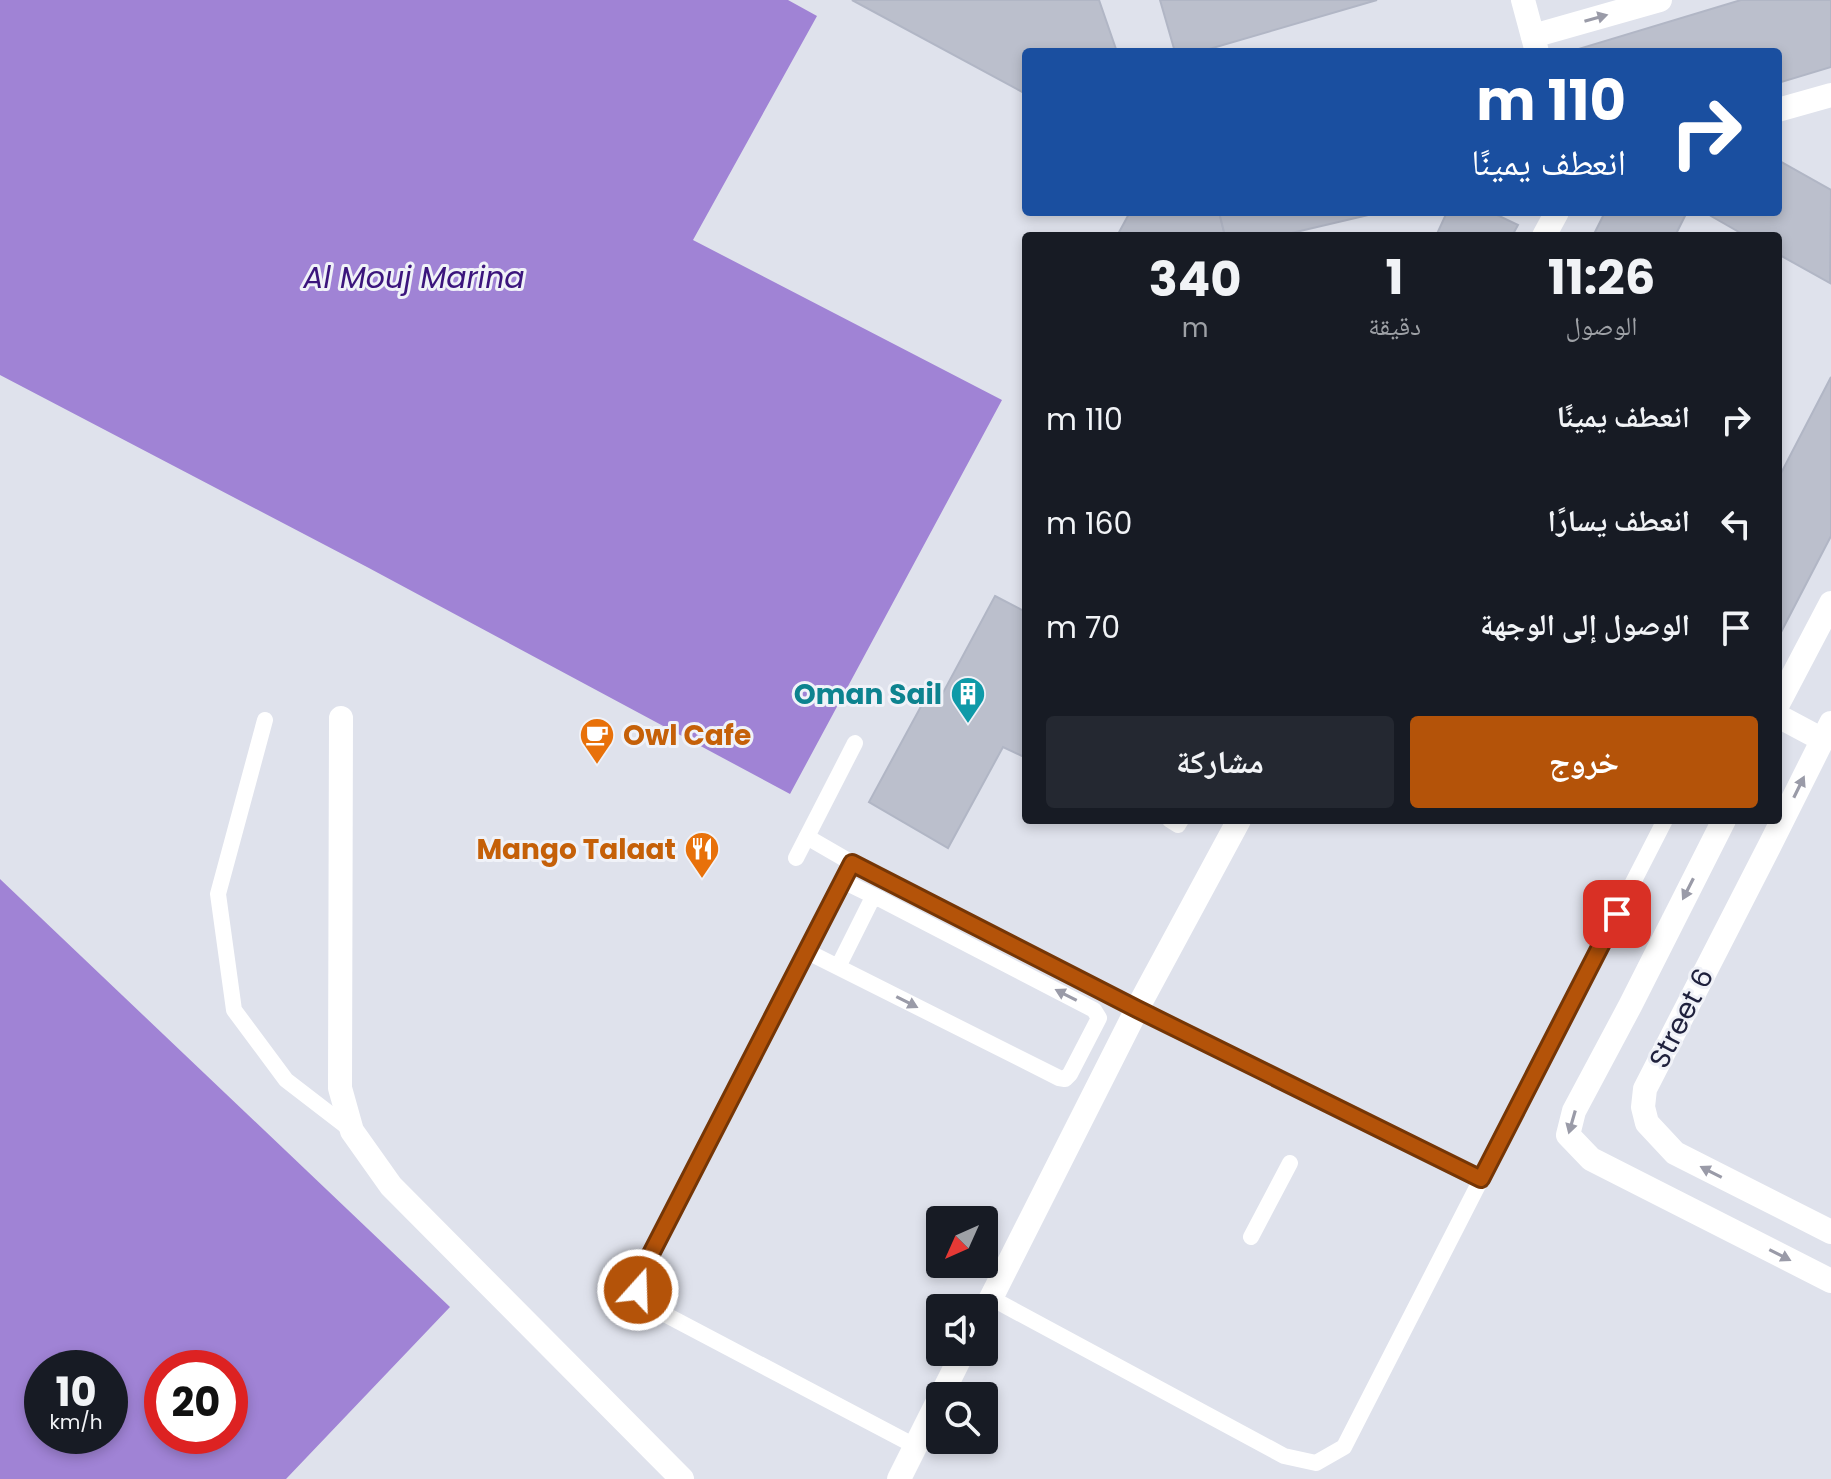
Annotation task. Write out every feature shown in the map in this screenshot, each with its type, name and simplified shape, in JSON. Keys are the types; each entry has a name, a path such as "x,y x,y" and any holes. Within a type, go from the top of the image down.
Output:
{"street":[{"path":"1523,0 1535,44 1660,0"},
{"path":"1782,109 1831,95"},
{"path":"1782,696 1831,603"},
{"path":"1782,663 1809,645"},
{"path":"1782,717 1827,731"},
{"path":"341,718 340,1088 352,1131 391,1186 682,1479"},
{"name":"Street 6","path":"1782,821 1827,731"},
{"path":"994,1294 1137,1009 1237,824"},
{"name":"Street 6","path":"1722,824 1574,1111 1568,1135 1591,1159 1831,1281"},
{"name":"Street 6","path":"1780,824 1645,1089 1643,1107 1647,1123 1675,1153 1831,1232"},
{"path":"899,1479 926,1424"}],"lane":[{"path":"265,720 218,894 234,1010 286,1080 352,1131"},
{"path":"796,858 855,743"},
{"path":"998,1310 1284,1456 1316,1463 1344,1447 1663,824"},
{"path":"807,837 1137,1009 1481,1179"},
{"path":"852,863 637,1281 638,1290 653,1308 915,1446"},
{"path":"806,951 1059,1078 1065,1079 1070,1074 1099,1018 1097,1013 843,881"},
{"path":"838,967 871,901 880,899"},
{"path":"1251,1237 1290,1163"}],"water":[{"name":"Al Mouj Marina","path":"0,0 788,0 817,16 693,240 1002,400 790,794 0,375"},
{"path":"0,879 450,1307 286,1479 0,1479"}],"building":[{"path":"852,0 1099,0 1116,48 1022,48 1022,92"},
{"path":"1160,0 1377,0 1213,48 1174,48"},
{"path":"1741,0 1831,0 1831,67 1782,82 1782,48 1582,48"},
{"path":"1782,162 1831,190 1830,283 1782,256 1782,232 1739,232 1711,216 1782,216"},
{"path":"1128,216 1220,216 1224,232 1119,232"},
{"path":"1220,216 1364,216 1296,232 1224,232"},
{"path":"1445,216 1499,216 1518,225 1514,232 1438,232"},
{"path":"1603,216 1685,216 1677,232 1595,232"},
{"path":"1831,377 1831,536 1782,630 1782,471"},
{"name":"Oman Sail","path":"995,596 1022,610 1022,756 1003,747 948,848 869,802 925,699 937,704"}],"place":[{"name":"Oman Sail","path":"968,725"},
{"name":"Owl Cafe","path":"597,766"},
{"name":"Mango Talaat","path":"702,880"}],"route":[{"path":"638,1290 637,1281 852,863 1137,1009 1481,1179 1617,914"}]}
